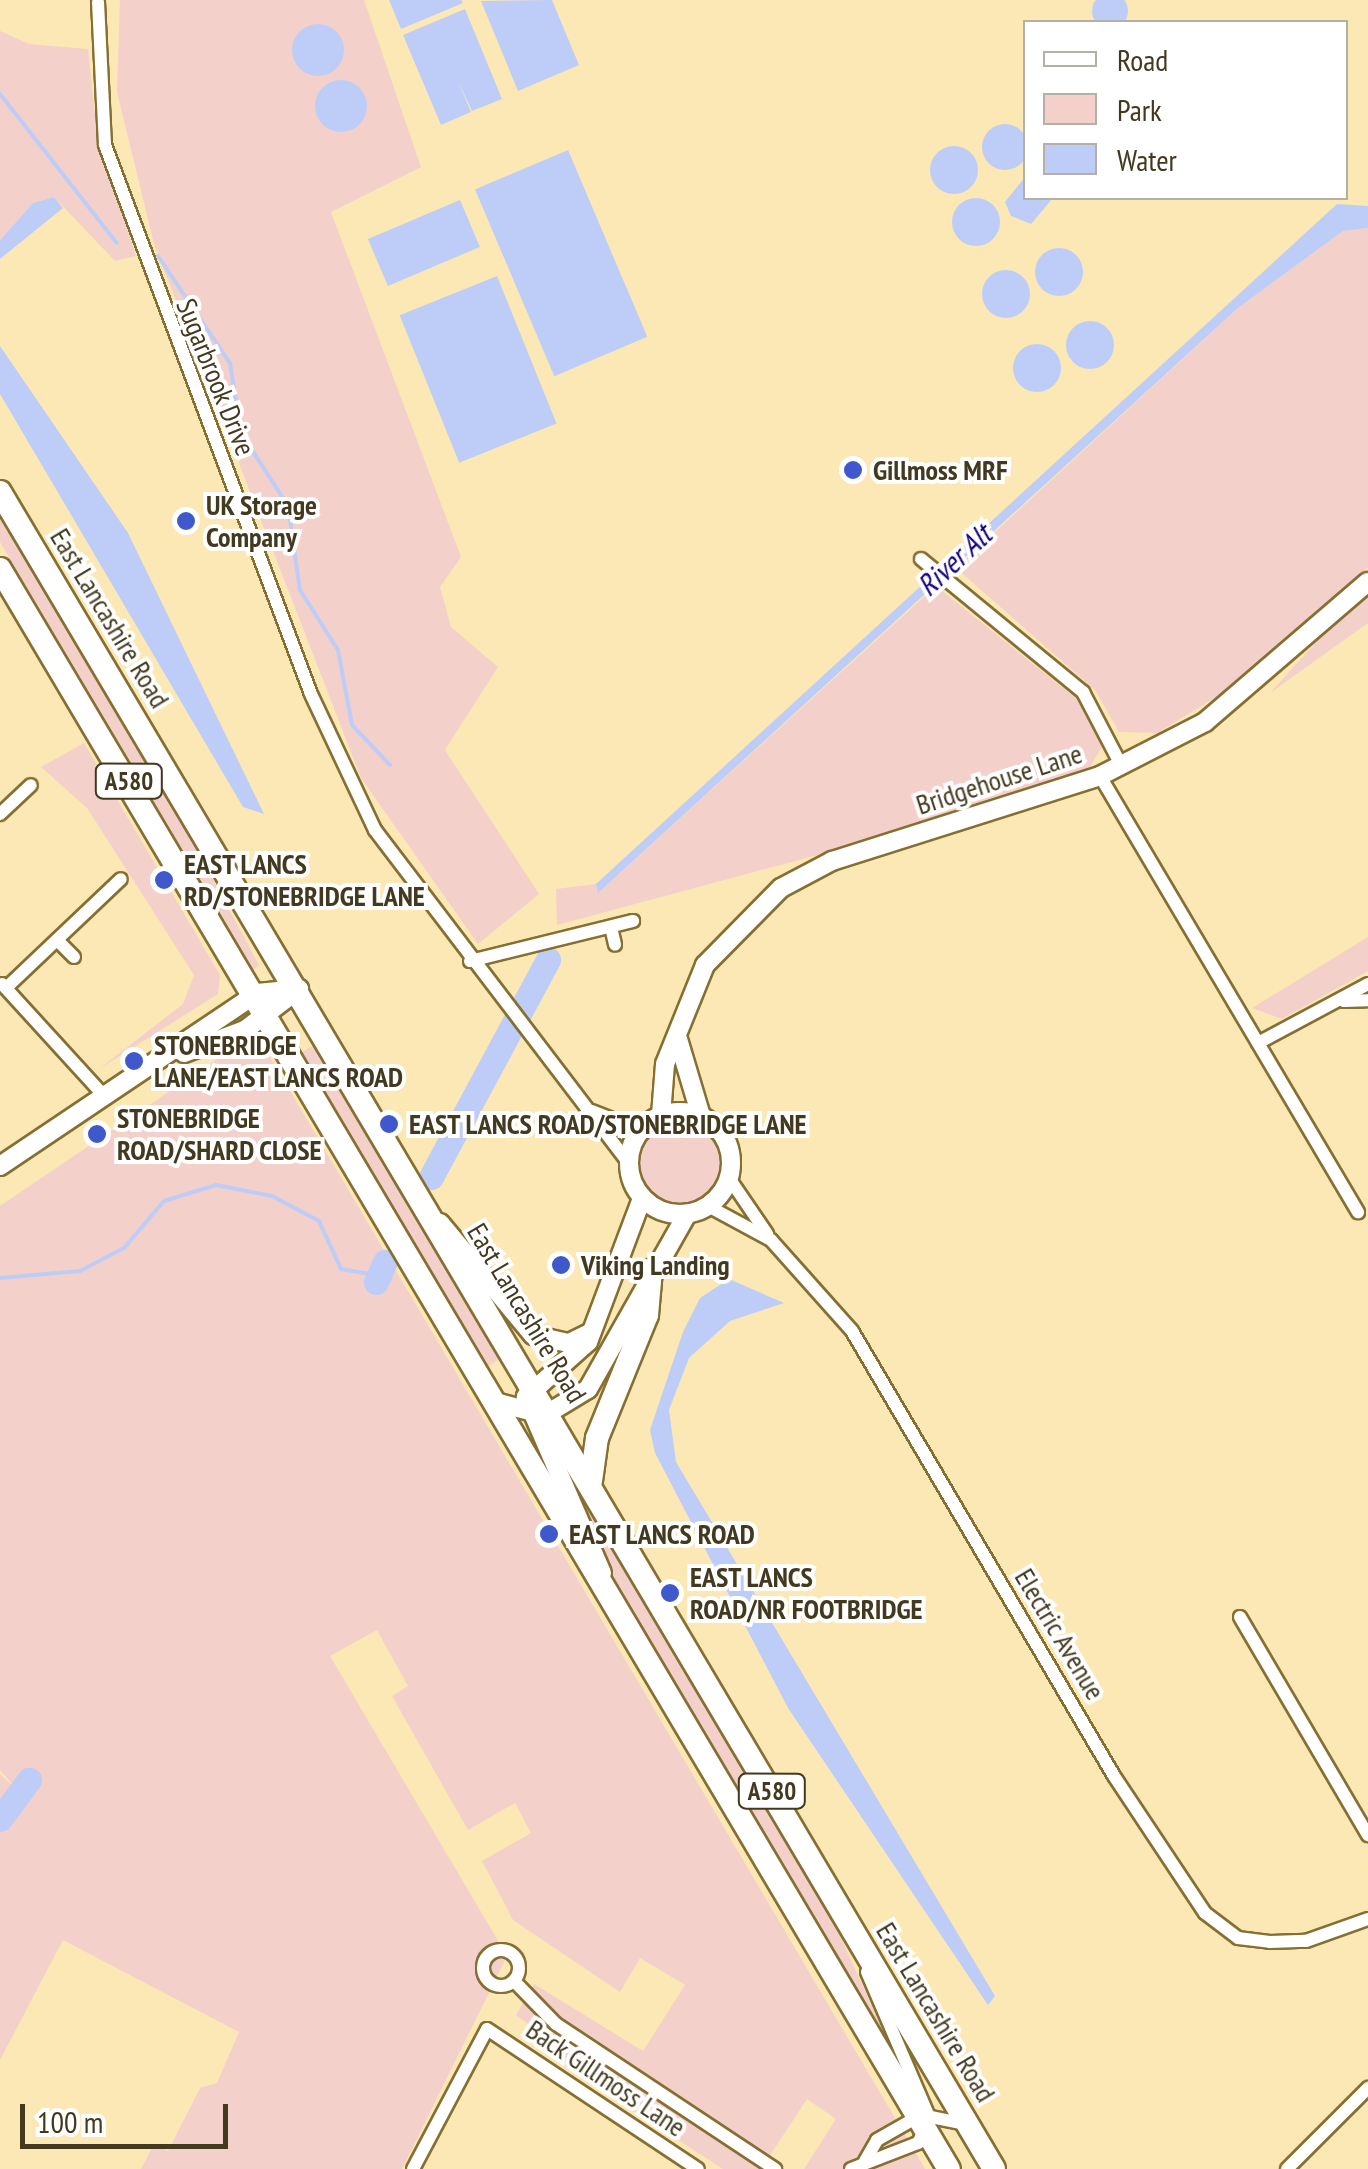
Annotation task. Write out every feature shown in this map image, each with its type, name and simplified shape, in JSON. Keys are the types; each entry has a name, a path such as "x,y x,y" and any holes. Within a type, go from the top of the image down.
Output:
{"highway":[{"name":"East Lancashire Road","path":"0,492 535,1383 541,1414 592,1480 994,2169"},
{"name":"A580","path":"0,570 257,993 495,1402 925,2121 949,2169"},
{"path":"592,1480 597,1438 647,1315 651,1270"}],"street":[{"name":"Sugarbrook Drive","path":"98,2 105,146 311,694 375,830 470,961 592,1111"},
{"path":"921,559 1082,692 1121,765"},
{"name":"Bridgehouse Lane","path":"661,1115 665,1064 705,965 781,888 832,861 1100,776 1262,680 1368,582"},
{"path":"1100,776 1358,1212"},
{"path":"0,814 31,785"},
{"path":"106,1098 3,986 122,879"},
{"path":"470,961 634,922"},
{"path":"611,927 615,944"},
{"path":"57,940 74,958"},
{"path":"1258,1043 1368,984"},
{"path":"0,1166 257,993 299,989"},
{"path":"156,1064 270,1015 299,989"},
{"path":"1337,1001 1368,1000"},
{"path":"495,1402 541,1414 608,1368 651,1270 687,1214 708,1206 729,1178 727,1142 700,1116 678,1039"},
{"path":"592,1111 640,1130"},
{"path":"535,1383 581,1351 596,1328 642,1198 628,1163 592,1111"},
{"path":"628,1163 640,1130 661,1115 700,1116"},
{"name":"Electric Avenue","path":"729,1178 771,1240 852,1331 1182,1887 1238,1938 1306,1941 1368,1919"},
{"path":"642,1198 687,1214"},
{"name":"Electric Avenue","path":"708,1206 771,1240"},
{"path":"434,1217 540,1340 569,1343 596,1328"},
{"path":"541,1414 593,1535 606,1588"},
{"path":"1240,1617 1368,1835"},
{"path":"840,1910 925,2121"},
{"path":"514,1981 556,2024 775,2169"},
{"name":"Back Gillmoss Lane","path":"413,2169 487,2029 698,2169"},
{"path":"1287,2169 1368,2088"},
{"path":"864,2161 890,2159 925,2121"},
{"path":"851,2169 864,2161 877,2140 925,2121 968,2126"}],"green space":[{"path":"120,0 364,0 421,167 331,212 461,557 440,587 451,627 498,667 445,750 539,894 478,944 361,778 154,244 117,92"},
{"path":"0,31 29,44 88,49 97,135 136,256 115,261 54,197 33,203 0,240"},
{"path":"1368,228 1368,567 1254,674 1157,733 1119,732 1095,690 956,568 1238,308 1343,231"},
{"path":"0,508 175,809 259,965 254,970 0,542"},
{"path":"936,586 1083,704 1102,747 1088,770 903,832 557,925 556,889 596,884 599,892"},
{"path":"1368,590 1368,623 1270,693 1327,630"},
{"path":"84,743 220,975 218,994 99,1069 183,1004 194,975 87,808 41,767"},
{"path":"1368,937 1368,971 1282,1019 1252,1008"},
{"path":"317,1043 506,1355 488,1366 302,1052"},
{"path":"238,1045 266,1050 925,2169 804,2169 836,2119 807,2099 761,2169 723,2169 547,2055 554,2043 516,2015 534,1984 643,2051 685,1985 640,1958 620,1992 513,1920 482,1861 531,1833 515,1803 468,1830 392,1696 408,1686 377,1630 330,1656 507,1956 402,2169 141,2169 154,2144 168,2151 200,2088 217,2083 239,2032 63,1940 0,2060 0,1774 19,1792 0,1770 0,1206"},
{"path":"680,1123 696,1126 709,1135 718,1148 718,1180 709,1193 696,1202 680,1205 664,1202 651,1193 642,1180 639,1164 642,1148 651,1135 664,1126"},
{"path":"564,1456 831,1916 898,2064 612,1580"}],"water":[{"path":"1096,-1 1124,-1 1126,20 1093,18"},
{"path":"389,0 461,0 463,3 401,29"},
{"path":"552,0 579,65 518,91 481,1"},
{"path":"465,9 502,99 472,111 458,81 471,112 441,125 403,35"},
{"path":"318,24 336,32 344,50 336,68 318,76 300,68 292,50 300,32"},
{"path":"341,80 359,88 367,106 359,124 341,132 323,124 315,106 323,88"},
{"path":"1005,124 1022,130 1022,164 1005,170 988,164 982,147 988,130"},
{"path":"954,146 971,153 978,170 971,187 954,194 937,187 930,170 937,153"},
{"path":"568,150 647,337 554,376 475,189"},
{"path":"1023,180 1023,200 1051,200 1031,224 1011,216 1005,202"},
{"path":"54,197 63,208 0,259 0,240 33,203"},
{"path":"976,198 993,205 1000,222 993,239 976,246 959,239 952,222 959,205"},
{"path":"460,200 480,247 388,286 368,239"},
{"path":"1337,204 1368,206 1368,228 1343,231 1238,308 598,893 596,884"},
{"path":"1059,248 1076,255 1083,272 1076,289 1059,296 1042,289 1035,272 1042,255"},
{"path":"1006,270 1023,277 1030,294 1023,311 1006,318 989,311 982,294 989,277"},
{"path":"497,276 557,423 459,463 400,315"},
{"path":"1090,321 1107,328 1114,345 1107,362 1090,369 1073,362 1066,345 1073,328"},
{"path":"1037,344 1054,351 1061,368 1054,385 1037,392 1020,385 1013,368 1020,351"},
{"path":"0,346 128,533 264,814 243,807 0,394"},
{"path":"729,1279 784,1303 730,1321 689,1358 669,1410 676,1462 995,1996 988,2005 788,1708 655,1453 650,1430 683,1332 700,1298"}],"waterway":[{"path":"0,94 117,243"},
{"path":"158,256 230,363 241,433 288,506 300,590 338,650 352,725 390,765"},
{"name":"River Alt","path":"431,1177 548,960"},
{"path":"0,1278 80,1271 124,1248 164,1201 216,1185 272,1196 319,1221 341,1269 379,1276"},
{"name":"River Alt","path":"376,1282 385,1262"},
{"name":"River Alt","path":"0,1819 29,1780"}],"place":[{"name":"Gillmoss MRF","path":"853,470"},
{"name":"UK Storage Company","path":"186,521"},
{"name":"EAST LANCS RD/STONEBRIDGE LANE","path":"164,880"},
{"name":"STONEBRIDGE LANE/EAST LANCS ROAD","path":"134,1061"},
{"name":"EAST LANCS ROAD/STONEBRIDGE LANE","path":"389,1124"},
{"name":"STONEBRIDGE ROAD/SHARD CLOSE","path":"97,1134"},
{"name":"Viking Landing","path":"561,1265"},
{"name":"EAST LANCS ROAD","path":"549,1534"},
{"name":"EAST LANCS ROAD/NR FOOTBRIDGE","path":"670,1593"}]}
